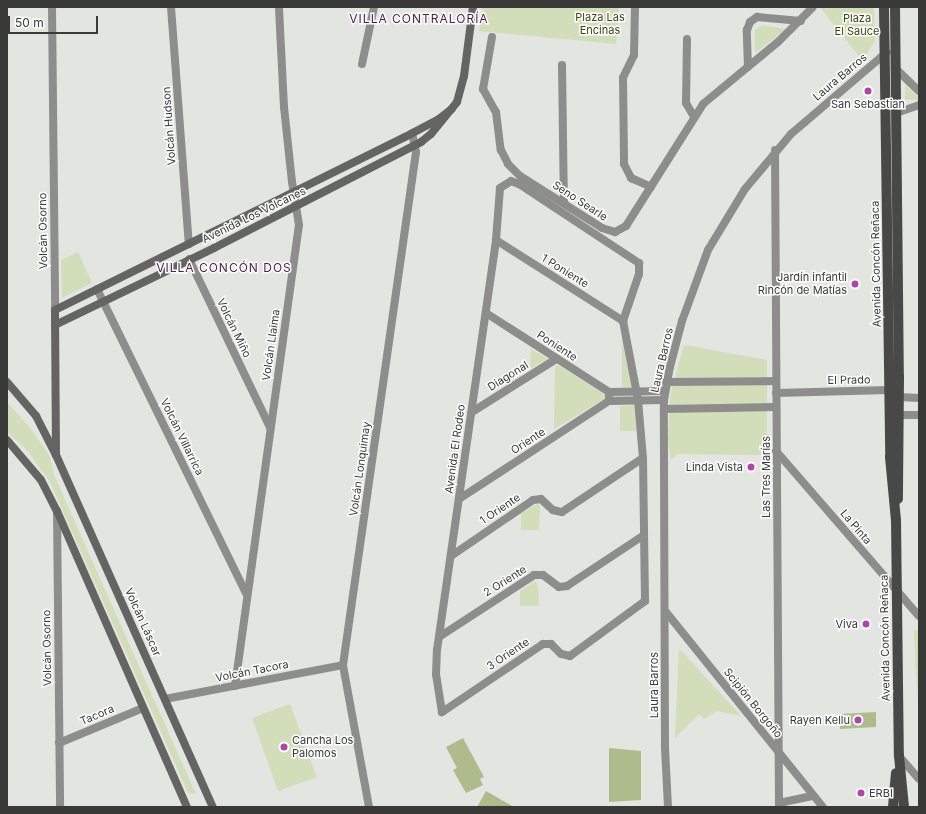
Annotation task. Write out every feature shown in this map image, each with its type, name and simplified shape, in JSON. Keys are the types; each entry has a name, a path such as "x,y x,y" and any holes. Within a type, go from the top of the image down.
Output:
{"main road":[{"name":"Avenida Concón Reñaca","path":"884,7 889,390 894,415"},
{"name":"Avenida Concón Reñaca","path":"895,7 899,397 894,415 890,463 896,521 899,756 904,807"},
{"name":"Avenida Concón Reñaca","path":"893,807 899,756"}],"street":[{"name":"Volcán Osorno","path":"52,7 56,455"},
{"name":"Volcán Hudson","path":"172,7 189,244"},
{"name":"Volcán Llaima","path":"235,686 299,225 284,107 279,7"},
{"path":"362,64 374,7"},
{"name":"Avenida Los Volcanes","path":"55,325 415,146 431,134 452,109 461,89 473,7"},
{"path":"635,7 634,55 623,78 624,164 631,178 651,187"},
{"name":"Seno Searle","path":"492,37 483,89 498,118 504,157 520,176 606,230 614,232 626,226 703,104 748,68 801,20 813,7"},
{"path":"748,68 747,30 750,22 757,17 801,20"},
{"path":"687,40 686,103 694,117"},
{"name":"Laura Barros","path":"668,807 665,748 666,612 664,400 666,382 686,309 708,250 745,189 775,150 885,53 895,46"},
{"path":"562,65 564,203"},
{"path":"895,68 919,91"},
{"path":"896,113 919,105"},
{"name":"Avenida Los Volcanes","path":"55,310 294,193 412,133 452,109"},
{"name":"Volcán Lonquimay","path":"369,807 343,665 415,146 412,133"},
{"name":"Las Tres Marías","path":"775,150 779,805 813,796"},
{"name":"Avenida El Rodeo","path":"442,712 436,675 439,637 496,240 500,188 511,181 520,184 639,263 639,274 623,321"},
{"name":"1 Poniente","path":"496,240 623,321"},
{"name":"Volcán Miño","path":"189,259 270,428"},
{"name":"Volcán Villarrica","path":"97,289 247,595"},
{"name":"Poniente","path":"486,313 609,392"},
{"path":"623,321 637,396 643,458 644,535"},
{"name":"Diagonal","path":"472,412 556,359"},
{"path":"666,382 776,381"},
{"name":"Volcán Láscar","path":"7,382 36,416 56,455 213,807"},
{"path":"889,390 899,397 919,398"},
{"name":"El Prado","path":"776,393 889,390"},
{"path":"664,400 637,396 609,392 609,401 637,396 665,391"},
{"name":"Oriente","path":"459,499 609,401"},
{"path":"664,409 776,407"},
{"path":"894,415 919,415"},
{"path":"7,440 41,480 57,511 187,807"},
{"name":"La Pinta","path":"776,451 896,592 919,616"},
{"name":"1 Oriente","path":"451,556 533,500 541,499 553,510 562,512 643,458"},
{"name":"Volcán Osorno","path":"57,511 60,807"},
{"name":"3 Oriente","path":"442,712 543,644 551,644 561,654 570,656 645,601 644,535"},
{"name":"2 Oriente","path":"439,637 534,575 543,575 560,587 568,586 644,535"},
{"name":"Scipión Borgoño","path":"666,612 823,807"},
{"name":"Volcán Tacora","path":"165,699 343,665"},
{"name":"Tacora","path":"59,743 143,708"},
{"path":"899,756 919,779"}],"green space":[{"name":"Plaza Las Encinas","path":"482,7 619,7 616,44 479,31"},
{"name":"Plaza El Sauce","path":"820,7 874,7 875,41 862,60"},
{"path":"762,25 786,29 755,53 755,30"},
{"path":"905,85 919,98 919,100 905,99"},
{"path":"78,252 92,283 62,298 61,260"},
{"path":"622,332 631,387 622,387"},
{"path":"684,345 767,360 767,459 761,455 677,454 671,460 668,442 670,396"},
{"path":"531,349 548,359 530,369"},
{"path":"558,365 605,395 634,394 634,398 604,399 554,429 555,367"},
{"path":"7,402 31,429 50,457 54,475 196,794 188,793 50,482 26,449 7,432"},
{"path":"635,405 636,431 620,431 620,406"},
{"path":"538,503 540,507 539,530 521,530 521,514"},
{"path":"535,581 538,585 539,606 520,606 520,591"},
{"path":"914,630 919,631 917,700"},
{"path":"679,648 741,716 717,711 704,719 699,714 675,738"},
{"name":"Cancha Los Palomos","path":"290,704 317,777 278,791 252,718"}],"building":[{"name":"Rayen Kellu","path":"876,712 876,727 840,729 840,714"},
{"path":"463,738 484,777 480,779 483,785 466,793 453,770 457,768 446,747"},
{"path":"609,748 641,751 641,800 609,802"},
{"path":"486,791 514,807 477,807"}],"place":[{"name":"San Sebastian","path":"868,91"},
{"name":"Jardín infantil Rincón de Matías","path":"855,284"},
{"name":"Linda Vista","path":"751,467"},
{"name":"Viva","path":"866,624"},
{"name":"Rayen Kellu","path":"858,720"},
{"name":"Cancha Los Palomos","path":"284,747"},
{"name":"ERBI","path":"861,793"}],"district":[{"name":"VILLA CONTRALORÍA","path":"419,19"},
{"name":"VILLA CONCÓN DOS","path":"224,268"}]}
